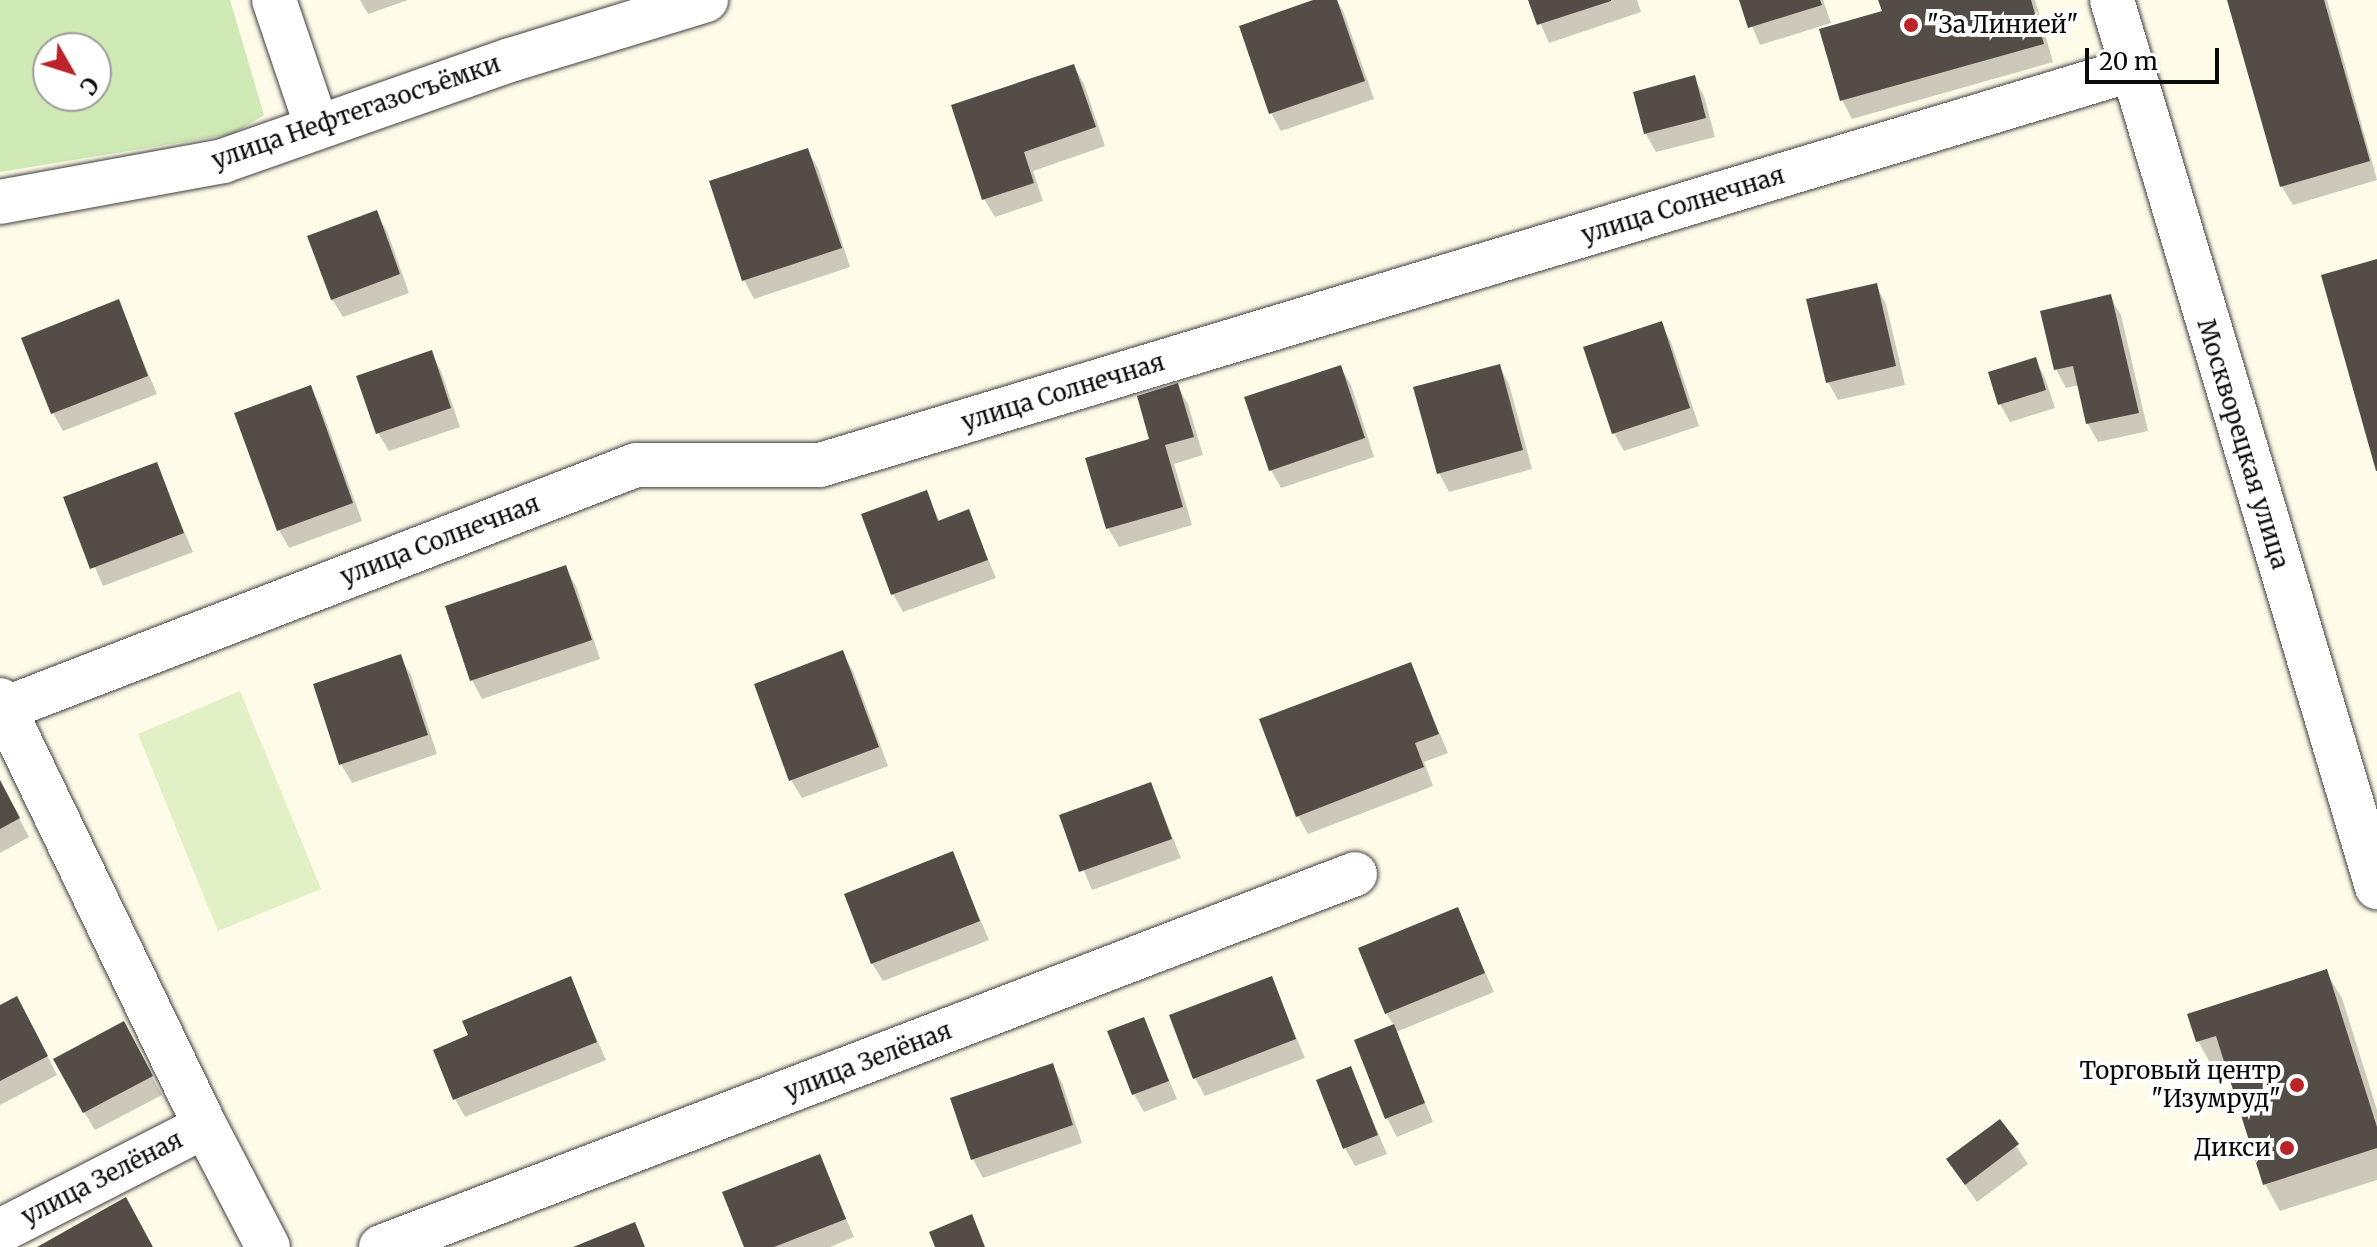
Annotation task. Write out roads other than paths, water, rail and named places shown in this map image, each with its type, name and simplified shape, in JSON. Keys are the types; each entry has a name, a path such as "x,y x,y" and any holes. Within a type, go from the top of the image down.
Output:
{"street":[{"path":"274,0 317,127"},
{"name":"улица Нефтегазосъёмки","path":"0,202 223,161 510,60 706,0"},
{"name":"Москворецкая улица","path":"2112,0 2377,887"},
{"name":"улица Солнечная","path":"2,704 636,465 820,465 2131,70"},
{"path":"2,704 205,1126 268,1247"},
{"name":"улица Зелёная","path":"381,1247 1355,874"},
{"name":"улица Зелёная","path":"0,1231 205,1126"}],"place":[{"name":"\"За Линией\"","path":"1911,25"},
{"name":"Торговый центр \"Изумруд\"","path":"2297,1085"},
{"name":"Дикси","path":"2287,1148"}]}
